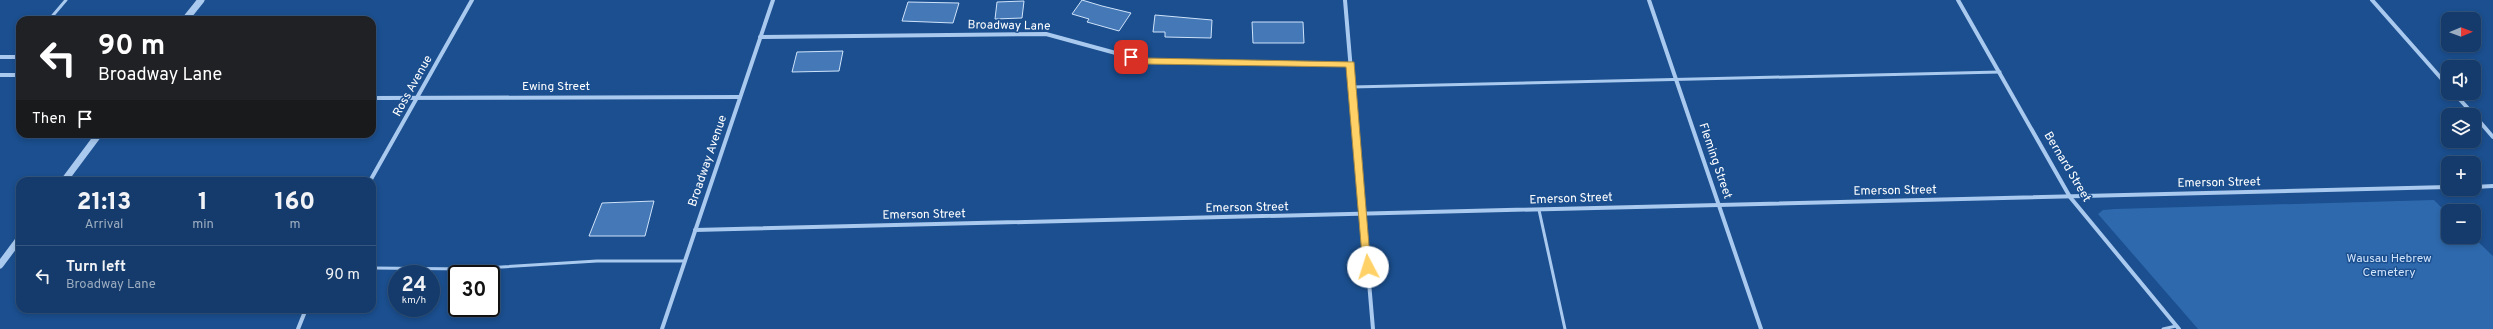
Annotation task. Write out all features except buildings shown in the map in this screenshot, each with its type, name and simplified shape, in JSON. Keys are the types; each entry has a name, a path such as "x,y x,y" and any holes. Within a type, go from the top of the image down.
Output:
{"street":[{"path":"188,16 201,0"},
{"name":"Ross Avenue","path":"372,177 472,0"},
{"name":"Broadway Avenue","path":"662,329 773,0"},
{"path":"1345,0 1373,329"},
{"name":"Fleming Street","path":"1649,0 1761,329"},
{"name":"Bernard Street","path":"1958,0 2070,197 2177,327"},
{"path":"2372,0 2441,78"},
{"name":"Broadway Lane","path":"760,37 1046,34 1145,61 1350,64"},
{"path":"0,57 16,57"},
{"path":"0,76 16,75"},
{"name":"Ewing Street","path":"376,98 740,97"},
{"path":"2460,100 2468,108"},
{"path":"2481,123 2493,137"},
{"path":"67,177 96,138"},
{"path":"2481,187 2493,186"},
{"name":"Emerson Street","path":"695,230 2441,188"},
{"path":"0,265 16,243"},
{"path":"298,329 304,313"}],"lane":[{"path":"52,16 66,0"},
{"path":"1352,87 2000,72"},
{"path":"1539,210 1565,329"},
{"path":"376,268 468,269 597,261 685,261"},
{"path":"2163,329 2177,327"}],"green space":[{"name":"Wausau Hebrew Cemetery","path":"2434,200 2441,207 2441,244 2480,244 2493,256 2493,329 2198,329 2098,214 2103,210"}],"route":[{"path":"1131,57 1145,61 1323,65 1350,64 1368,267"}]}
